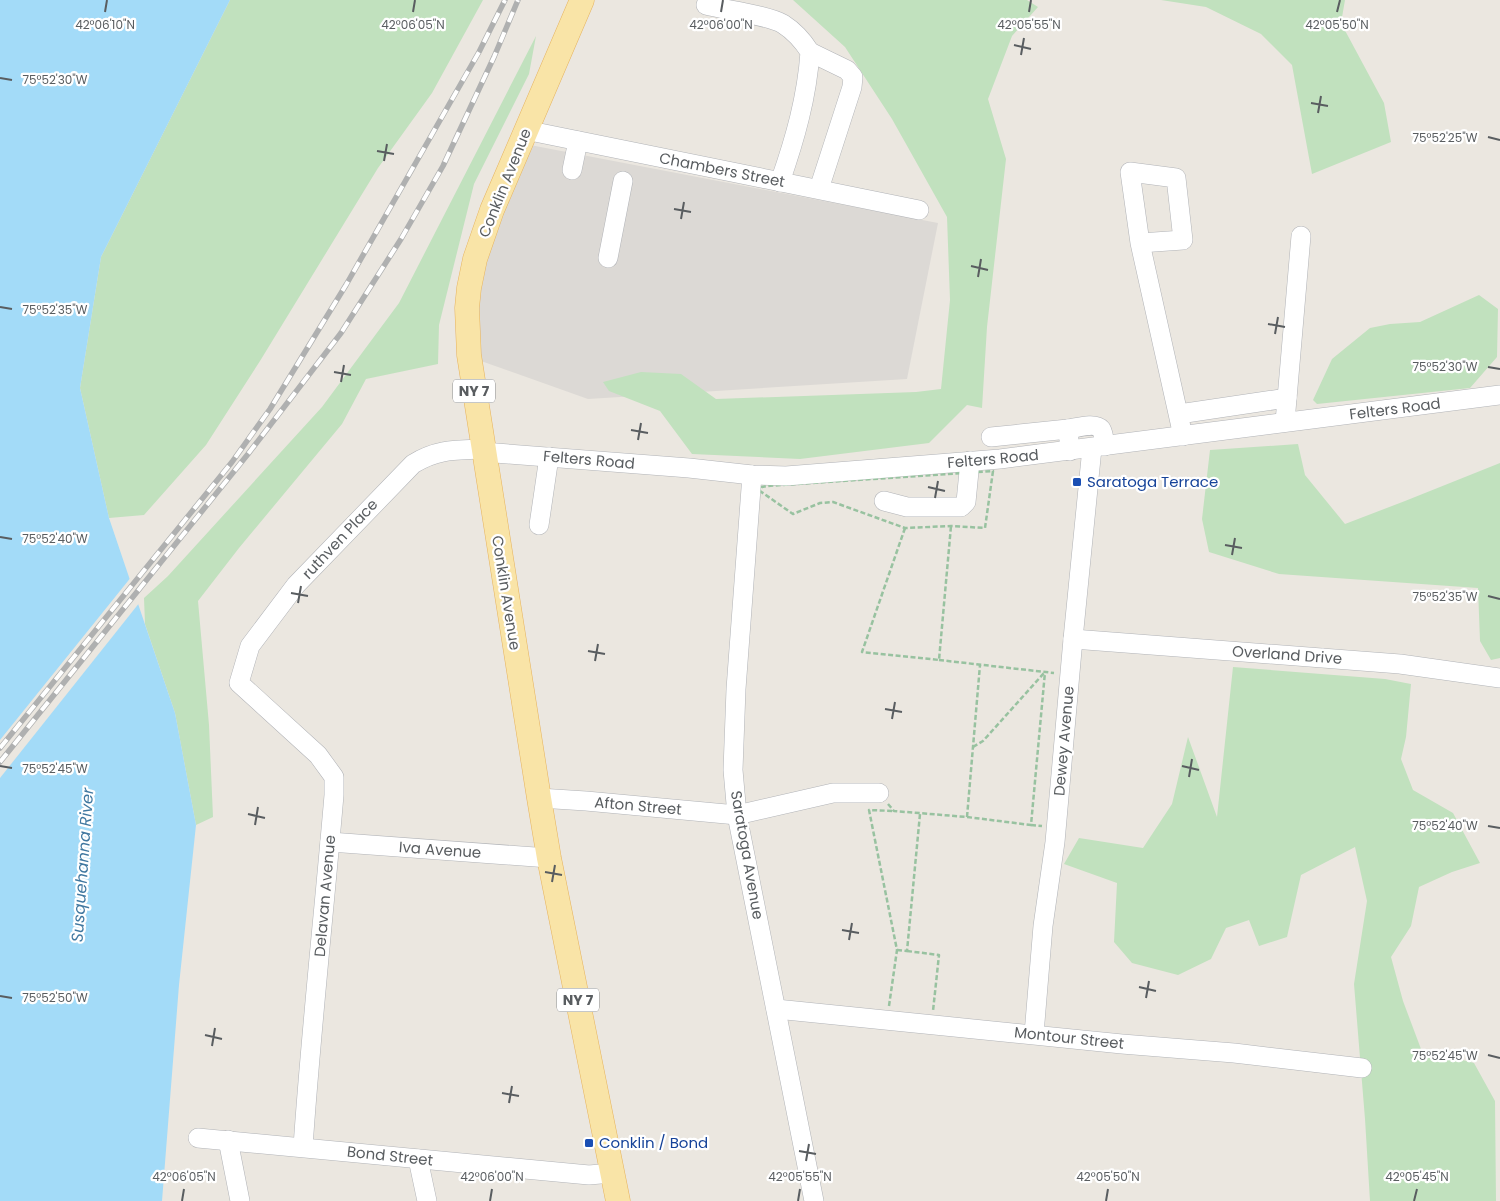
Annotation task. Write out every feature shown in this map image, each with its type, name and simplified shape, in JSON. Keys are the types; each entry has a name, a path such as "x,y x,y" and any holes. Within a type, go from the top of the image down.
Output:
{"main road":[{"name":"Conklin Avenue","path":"582,0 492,210 475,259 467,308 469,355 483,450 549,858 618,1201"}],"street":[{"path":"708,0 706,5 782,24 801,39 810,52 847,70 853,77 852,87 819,190"},
{"path":"780,182 794,142 804,103 810,52"},
{"name":"Chambers Street","path":"526,130 920,210"},
{"path":"572,170 578,141"},
{"path":"608,258 623,180"},
{"path":"1285,422 1301,236"},
{"path":"1140,243 1184,436"},
{"name":"Felters Road","path":"483,450 752,475 786,476 970,462 1070,451 1500,395"},
{"path":"1179,414 1287,398"},
{"path":"991,437 1093,426 1099,427 1102,430 1099,447"},
{"path":"1068,429 1070,451"},
{"name":"Dewey Avenue","path":"1034,1034 1044,926 1055,842 1072,639 1099,447"},
{"name":"ruthven Place","path":"239,683 250,646 296,585 413,464 427,455 450,450 483,450"},
{"path":"539,525 549,457"},
{"path":"884,501 907,507 961,507 966,502 970,462"},
{"name":"Saratoga Avenue","path":"752,475 736,689 733,770 737,815 814,1201"},
{"name":"Overland Drive","path":"1072,639 1400,664 1500,678"},
{"name":"Delavan Avenue","path":"239,683 318,756 334,777 303,1147"},
{"name":"Afton Street","path":"539,798 737,815 833,794 879,793"},
{"name":"Iva Avenue","path":"330,842 549,858"},
{"name":"Montour Street","path":"776,1009 1234,1053 1362,1068"},
{"name":"Bond Street","path":"198,1138 589,1175 612,1173"},
{"path":"228,1140 240,1201"},
{"path":"418,1159 427,1201"}],"path":[{"path":"939,660 951,526"},
{"path":"905,528 862,652 1057,672"},
{"path":"967,817 980,665"},
{"path":"973,747 983,741 1045,672"},
{"path":"1031,825 1045,672"},
{"path":"879,793 894,811"},
{"path":"888,1011 897,950 869,810 967,817 1040,825 1045,828"},
{"path":"907,952 920,813"},
{"path":"897,950 939,955 932,1015"}],"shaded area":[{"path":"530,145 938,223 907,379 588,399 481,361 478,318 481,278 492,239"}],"green space":[{"path":"230,0 483,0 432,93 378,168 260,361 206,445 144,515 109,518 80,388 101,257"},
{"path":"793,0 1027,0 1038,7 1012,36 988,99 1006,159 987,327 982,408 967,405 929,443 800,459 692,454 660,411 609,391 603,382 641,372 681,374 716,399 916,392 941,389 950,300 947,217 892,119 845,47"},
{"path":"1161,0 1345,0 1341,23 1384,103 1391,142 1312,174 1292,65 1261,34 1206,7"},
{"path":"536,36 529,74 474,184 439,325 438,364 366,379 342,424 239,548 198,601 209,725 213,817 196,825 175,713 145,624 144,598 168,576 322,407 399,303"},
{"path":"1479,295 1498,309 1497,357 1470,388 1317,404 1313,400 1332,359 1370,328 1390,324 1420,322"},
{"path":"1298,444 1305,475 1345,524 1500,463 1500,658 1491,660 1480,641 1478,588 1279,574 1209,552 1202,519 1210,450"},
{"path":"1233,667 1385,679 1411,684 1406,737 1401,759 1413,790 1453,813 1480,863 1452,872 1419,887 1411,926 1391,957 1403,1001 1421,1049 1474,1063 1495,1101 1496,1201 1370,1201 1354,984 1367,901 1355,847 1301,875 1287,937 1259,946 1249,920 1226,928 1211,959 1178,975 1132,963 1114,942 1117,883 1064,864 1079,838 1143,848 1172,804 1188,737 1217,817"}],"water":[{"name":"Susquehanna River","path":"0,0 230,0 101,257 80,388 109,518 175,713 196,825 179,985 162,1201 0,1201"}],"pier":[{"path":"132,576 140,602 0,778 0,740"}],"railway":[{"path":"0,748 232,462 270,409 346,285 479,52 505,0"},
{"path":"0,762 248,454 341,333 401,239 443,166 494,57 518,0"}],"place":[{"name":"Saratoga Terrace","path":"1077,482"},
{"name":"Conklin / Bond","path":"589,1143"}]}
